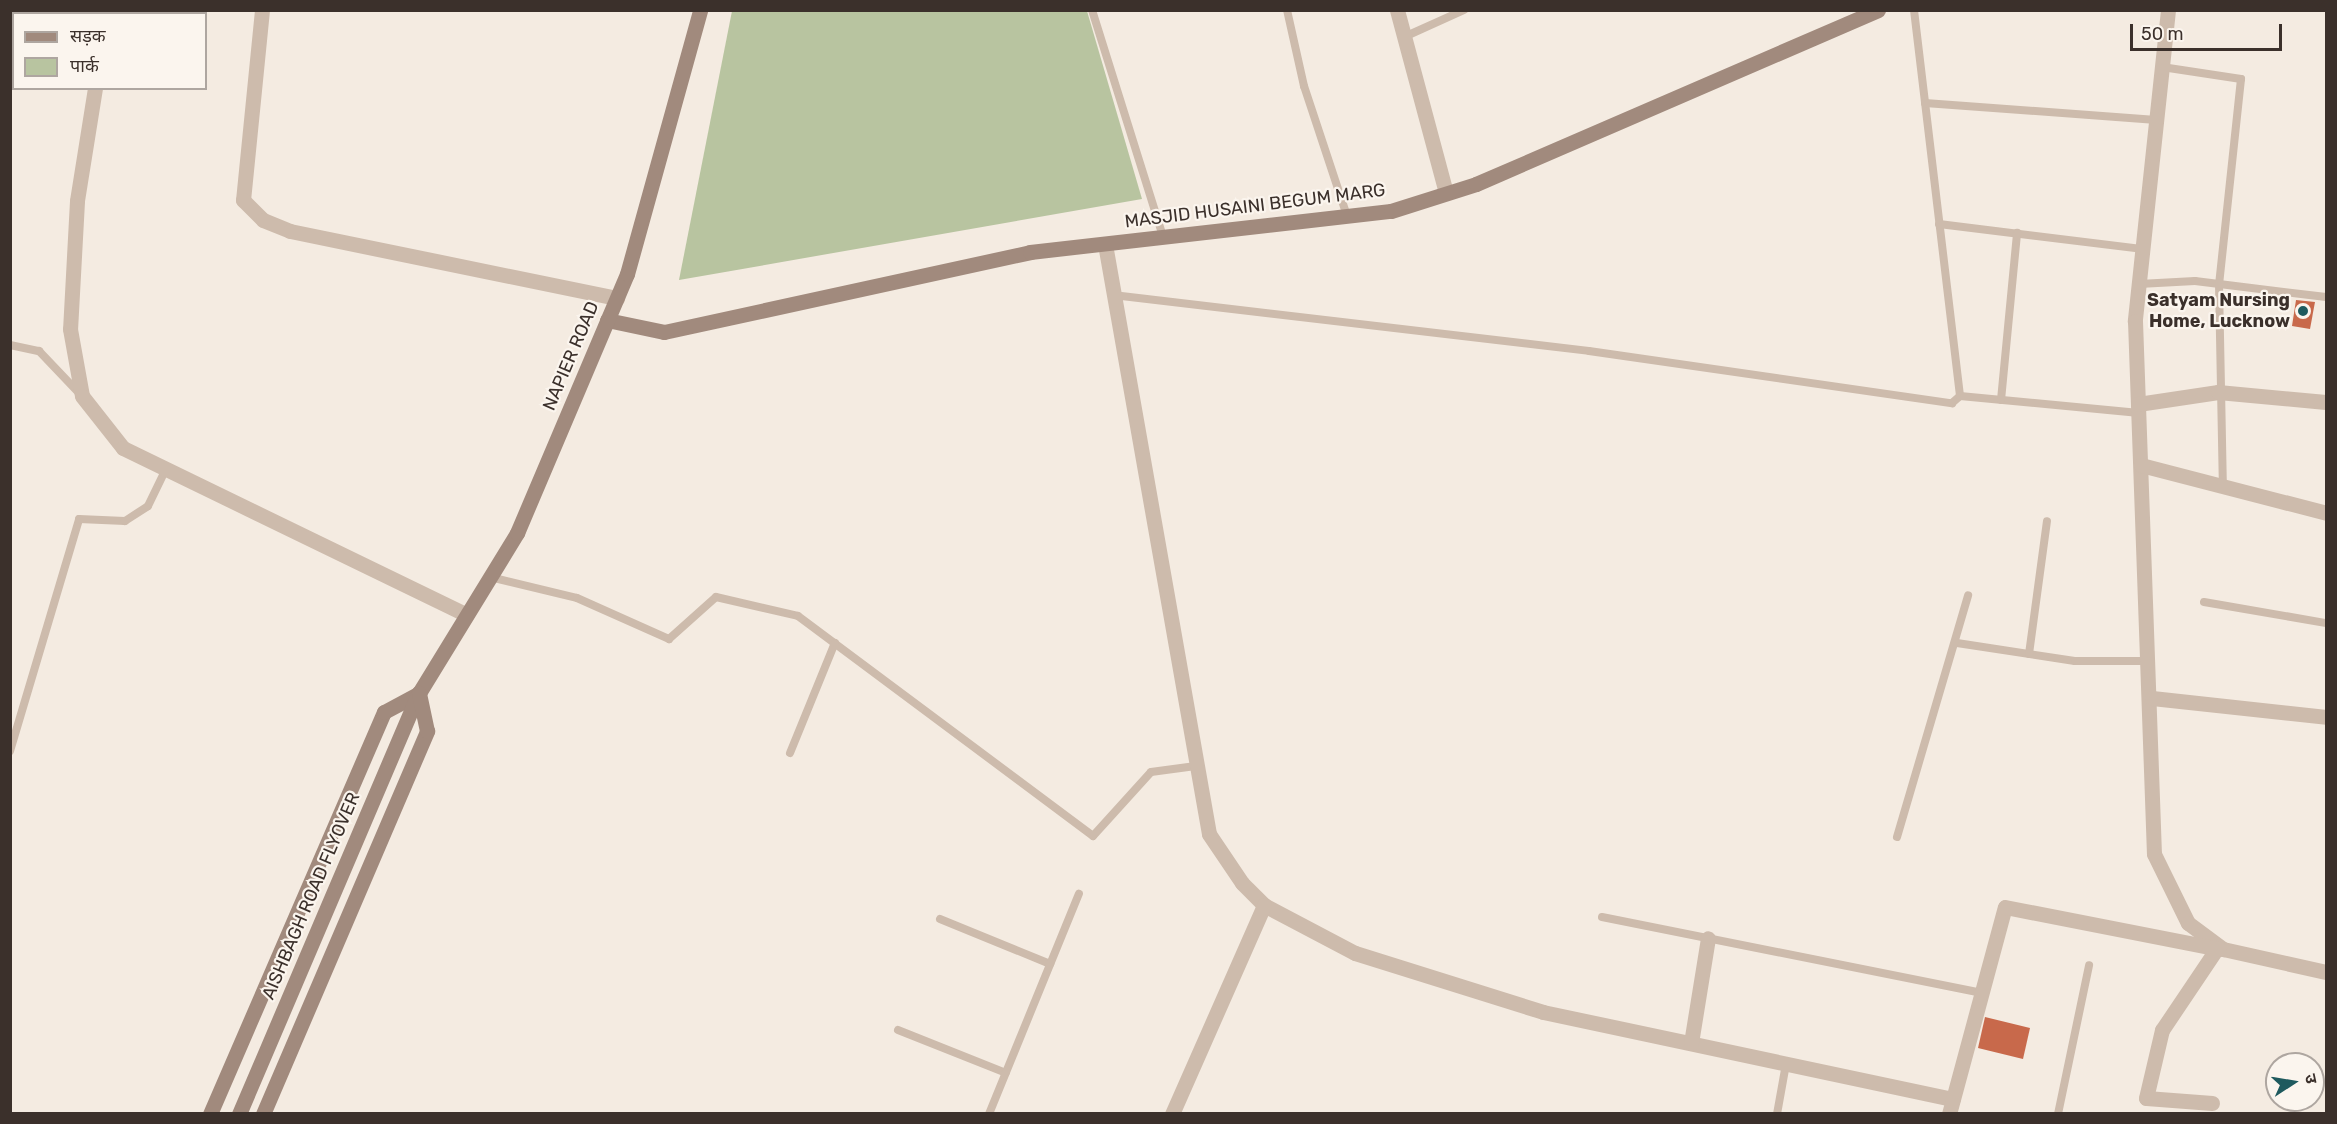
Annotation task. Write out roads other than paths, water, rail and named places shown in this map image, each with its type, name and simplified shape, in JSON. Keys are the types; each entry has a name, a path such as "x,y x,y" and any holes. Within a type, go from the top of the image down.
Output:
{"street":[{"path":"262,10 243,200 263,220 291,231 617,298"},
{"name":"NAPIER ROAD","path":"419,693 517,533 617,298 700,10"},
{"path":"1397,10 1446,193"},
{"name":"MASJID HUSAINI BEGUM MARG","path":"607,320 664,332 762,306 1030,252 1390,211 1446,193 1878,10"},
{"path":"2168,10 2139,284 2139,409 2152,698 2154,854 2188,923 2220,949"},
{"path":"95,90 77,201 70,329 82,396 123,448 467,615"},
{"path":"1105,243 1209,834 1264,905 1354,953 1543,1012 1786,1064 1951,1106 1984,993 2005,907 2326,972"},
{"path":"2139,409 2218,392 2326,402"},
{"path":"2141,465 2326,513"},
{"path":"210,1113 384,712 419,693 427,731 263,1113"},
{"name":"AISHBAGH ROAD FLYOVER","path":"238,1113 419,693"},
{"path":"2152,698 2326,717"},
{"path":"1172,1113 1264,905"},
{"path":"1691,1043 1708,938"},
{"path":"2212,1103 2146,1098 2162,1030 2220,949"}],"lane":[{"path":"1092,10 1163,237"},
{"path":"1287,10 1304,86 1347,216"},
{"path":"1404,37 1464,10"},
{"path":"1914,10 1960,396"},
{"path":"2162,67 2241,80 2219,284 2218,392 2223,486"},
{"path":"1925,103 2156,120"},
{"path":"1939,224 2143,249"},
{"path":"2001,400 2017,233"},
{"path":"2139,284 2219,284 2326,297"},
{"path":"1113,295 1589,351 1952,403 1960,396 2139,409"},
{"path":"10,345 39,351 82,396"},
{"path":"10,751 79,519 125,521 148,506 166,470"},
{"path":"2029,654 2047,521"},
{"path":"490,577 577,598 669,639 716,597 798,616 1093,836 1151,772 1196,766"},
{"path":"1897,837 1958,643 1968,595"},
{"path":"2204,602 2326,624"},
{"path":"790,753 835,643"},
{"path":"1958,643 2074,661 2150,661"},
{"path":"989,1113 1079,894"},
{"path":"1602,917 1984,993"},
{"path":"940,919 1050,964"},
{"path":"2058,1113 2088,965"},
{"path":"898,1030 1006,1073"},
{"path":"1777,1113 1786,1064"}],"place":[{"name":"Satyam Nursing Home, Lucknow","path":"2303,311"}]}
